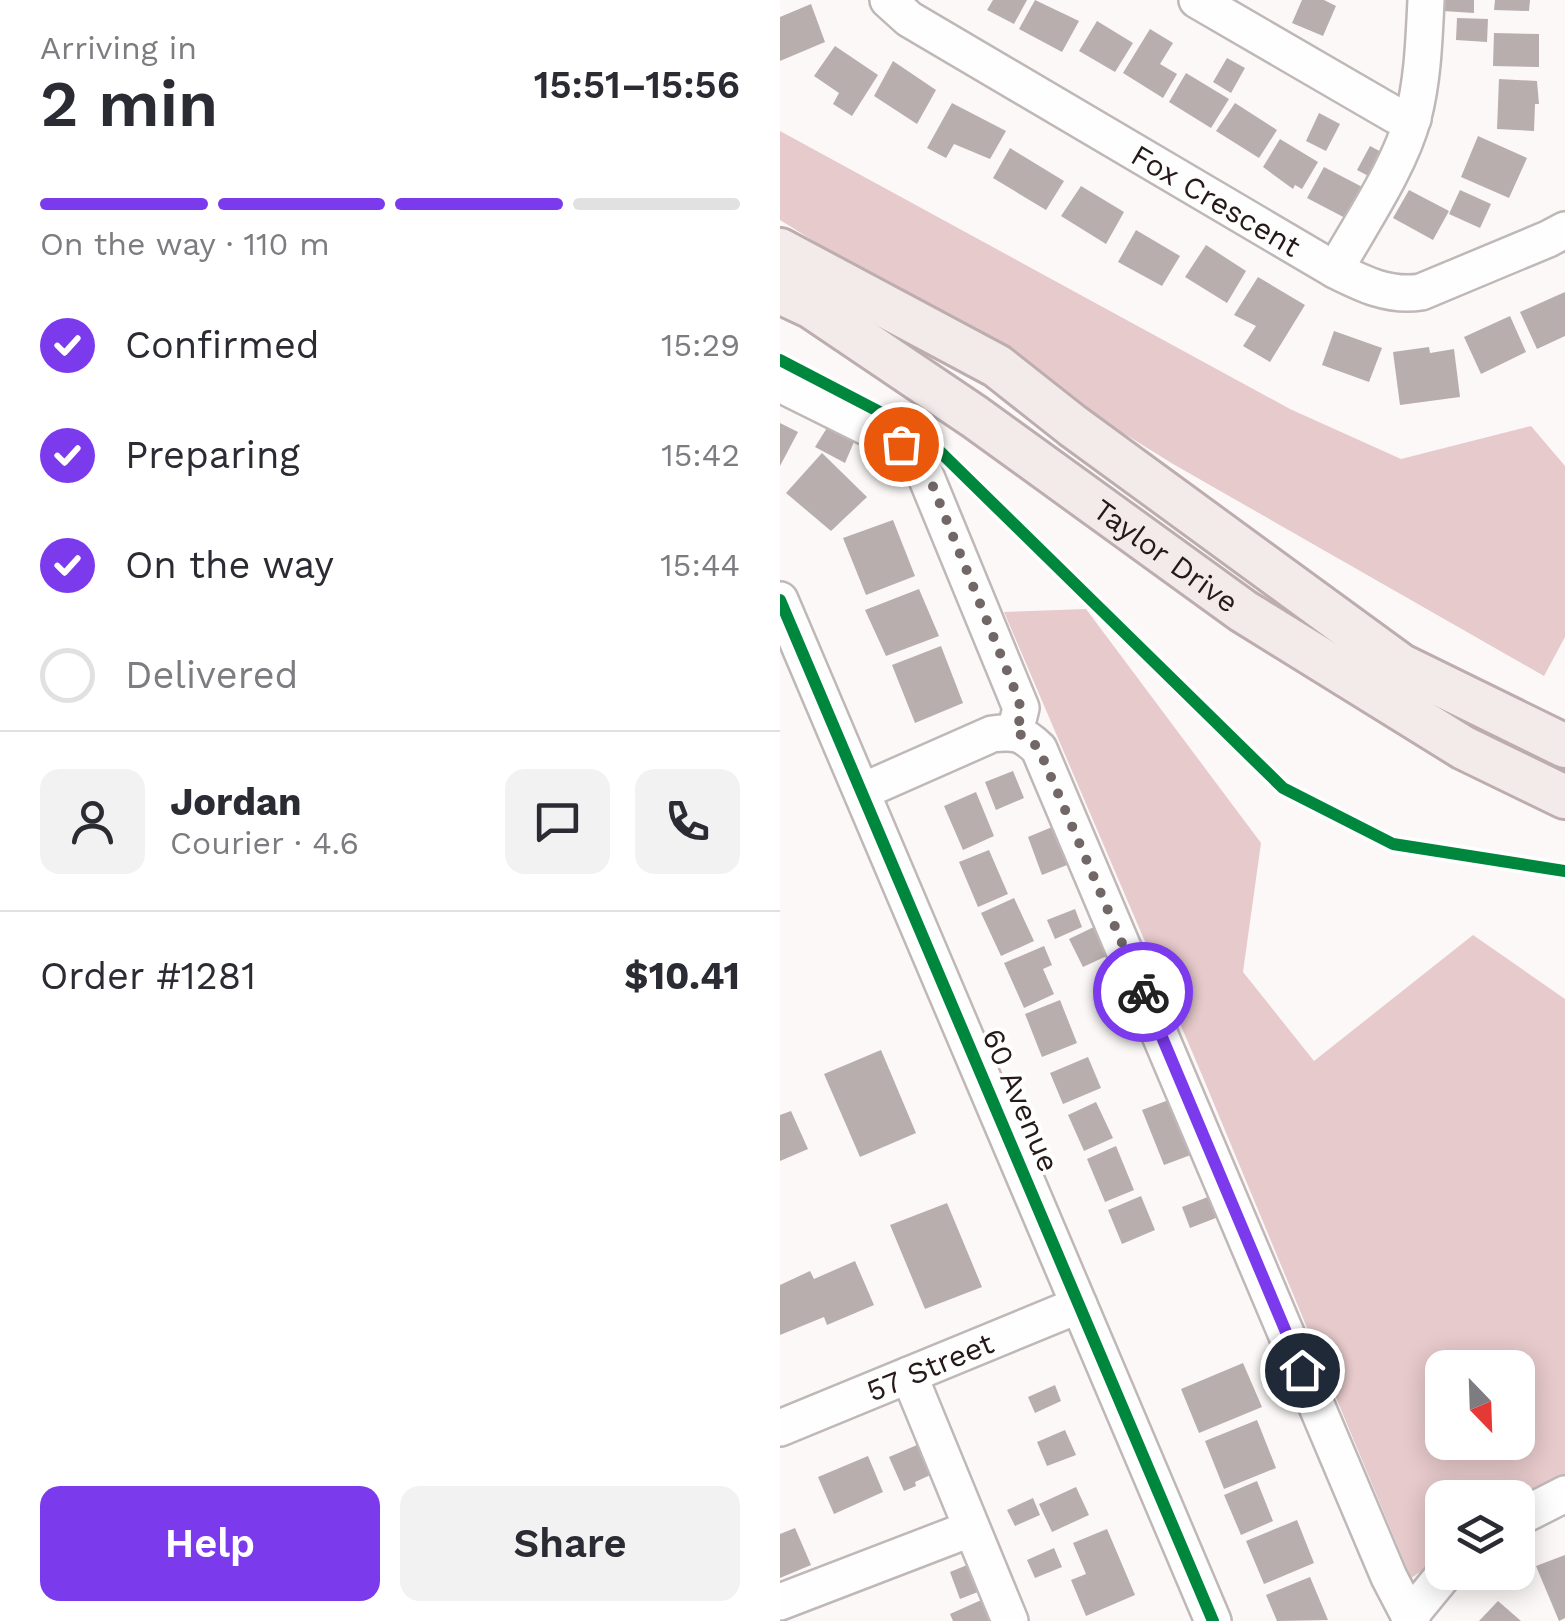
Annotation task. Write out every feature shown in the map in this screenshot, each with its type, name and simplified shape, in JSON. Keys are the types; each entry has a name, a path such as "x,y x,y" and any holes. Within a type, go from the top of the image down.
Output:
{"main road":[{"name":"Taylor Drive","path":"780,250 996,366 1400,665 1565,746"},
{"name":"Taylor Drive","path":"780,292 812,308 975,417 1242,610 1464,748 1565,797"}],"street":[{"name":"Fox Crescent","path":"888,0 909,20 1335,270 1390,292 1421,292 1565,230"},
{"path":"1197,0 1395,115 1413,119"},
{"path":"1335,270 1384,184 1413,119 1422,70 1426,0"},
{"path":"780,384 901,444 920,462 1022,708 1015,732"},
{"name":"60 Avenue","path":"780,600 1212,1621"},
{"path":"864,791 992,734 1015,732 1039,749 1410,1619 1432,1590"},
{"name":"57 Street","path":"780,1428 1079,1305"},
{"path":"909,1374 1010,1621"},
{"path":"1535,1509 1565,1494"},
{"path":"780,1602 970,1528"}],"shaded area":[{"path":"780,131 1290,409 1401,459 1531,426 1565,466 1565,637 1544,676 1173,464 780,220"},
{"path":"1086,609 1261,843 1243,972 1314,1061 1473,935 1565,999 1565,1479 1535,1498 1535,1480 1425,1480 1425,1569 1411,1578 1004,612"}],"building":[{"path":"993,0 1027,0 1014,24 987,10"},
{"path":"1035,0 1079,21 1062,52 1019,29"},
{"path":"1302,0 1324,0 1336,6 1323,36 1292,23"},
{"path":"1444,0 1474,0 1474,13 1443,11"},
{"path":"1495,0 1530,0 1529,11 1494,10"},
{"path":"811,4 825,42 780,61 780,17"},
{"path":"1457,18 1488,19 1487,42 1456,40"},
{"path":"1097,21 1133,43 1115,72 1079,51"},
{"path":"1150,29 1173,43 1160,64 1177,74 1163,98 1123,73"},
{"path":"1494,33 1539,34 1539,67 1493,66"},
{"path":"835,46 878,75 852,116 833,104 839,93 814,76"},
{"path":"1227,58 1245,68 1231,93 1213,82"},
{"path":"893,61 936,90 917,124 874,96"},
{"path":"1186,73 1229,99 1211,128 1169,102"},
{"path":"1499,79 1537,81 1539,104 1535,104 1534,131 1497,129"},
{"path":"952,103 1006,131 990,159 954,144 946,158 927,148"},
{"path":"1235,103 1277,130 1259,158 1216,131"},
{"path":"1319,113 1340,124 1326,151 1306,141"},
{"path":"1478,136 1527,158 1509,198 1461,177"},
{"path":"1280,139 1318,162 1302,189 1295,185 1293,189 1263,167"},
{"path":"1370,146 1387,155 1374,179 1357,170"},
{"path":"1010,148 1064,181 1046,210 993,178"},
{"path":"1324,167 1368,190 1351,221 1307,198"},
{"path":"1081,186 1124,212 1106,244 1061,216"},
{"path":"1409,190 1449,211 1433,240 1393,218"},
{"path":"1460,190 1491,204 1480,228 1449,214"},
{"path":"1136,230 1180,256 1162,286 1118,262"},
{"path":"1206,245 1246,271 1227,303 1185,277"},
{"path":"1258,277 1305,305 1270,362 1243,346 1256,326 1234,315"},
{"path":"1565,292 1565,336 1537,349 1520,312"},
{"path":"1510,316 1526,352 1481,374 1464,337"},
{"path":"1334,331 1382,348 1369,382 1322,365"},
{"path":"1429,347 1430,353 1454,349 1460,397 1400,405 1393,352"},
{"path":"780,423 798,432 780,466"},
{"path":"830,423 856,437 845,463 815,447"},
{"path":"822,453 867,497 831,531 786,493"},
{"path":"893,520 915,576 866,595 843,538"},
{"path":"919,589 939,636 886,656 865,610"},
{"path":"941,646 963,703 915,723 892,665"},
{"path":"1013,771 1024,798 996,810 985,782"},
{"path":"976,792 994,836 963,850 944,806"},
{"path":"1057,825 1072,863 1042,875 1028,837"},
{"path":"989,850 1008,894 978,907 959,862"},
{"path":"1014,898 1034,941 1001,956 981,913"},
{"path":"1075,909 1082,927 1055,939 1047,920"},
{"path":"1098,925 1111,954 1083,967 1069,939"},
{"path":"1044,946 1052,965 1043,969 1054,994 1024,1008 1004,963"},
{"path":"1060,1000 1077,1043 1042,1057 1025,1014"},
{"path":"881,1050 916,1133 860,1157 824,1074"},
{"path":"1088,1057 1101,1088 1063,1104 1050,1073"},
{"path":"1174,1098 1196,1153 1164,1165 1142,1110"},
{"path":"1096,1102 1113,1138 1084,1151 1068,1115"},
{"path":"791,1111 808,1149 780,1161 780,1115"},
{"path":"1116,1146 1134,1190 1105,1202 1087,1159"},
{"path":"1213,1195 1221,1216 1190,1228 1182,1207"},
{"path":"1141,1196 1155,1230 1122,1244 1108,1210"},
{"path":"947,1203 982,1287 925,1309 890,1225"},
{"path":"855,1261 874,1305 827,1325 824,1317 780,1335 780,1285 810,1271 814,1279"},
{"path":"1243,1363 1262,1407 1199,1433 1181,1389"},
{"path":"1055,1385 1061,1401 1035,1413 1028,1397"},
{"path":"1257,1420 1276,1468 1224,1489 1205,1441"},
{"path":"1065,1430 1076,1455 1047,1466 1037,1442"},
{"path":"924,1442 937,1472 904,1491 889,1457"},
{"path":"868,1456 883,1492 834,1514 818,1477"},
{"path":"1257,1481 1273,1521 1241,1535 1224,1495"},
{"path":"1076,1487 1089,1515 1052,1532 1039,1504"},
{"path":"1033,1498 1040,1515 1015,1526 1007,1510"},
{"path":"1297,1520 1314,1563 1264,1584 1246,1541"},
{"path":"795,1528 811,1565 780,1578 780,1534"},
{"path":"1107,1529 1135,1595 1086,1616 1071,1580 1086,1574 1073,1543"},
{"path":"1054,1548 1062,1567 1035,1578 1027,1560"},
{"path":"1565,1555 1565,1618 1559,1621 1536,1566"},
{"path":"972,1563 983,1590 960,1599 950,1572"},
{"path":"1310,1577 1328,1620 1277,1621 1266,1595"},
{"path":"988,1597 998,1621 953,1621 950,1614"},
{"path":"1498,1601 1521,1621 1479,1621"}],"cycle path":[{"path":"780,360 922,434 1283,788 1393,844 1565,871"},
{"path":"780,600 1213,1621"}],"way so far":[{"path":"901,444 914,454 932,484 1022,708 1015,732 1039,749 1143,992"}],"route":[{"path":"1143,992 1302,1370"}]}
